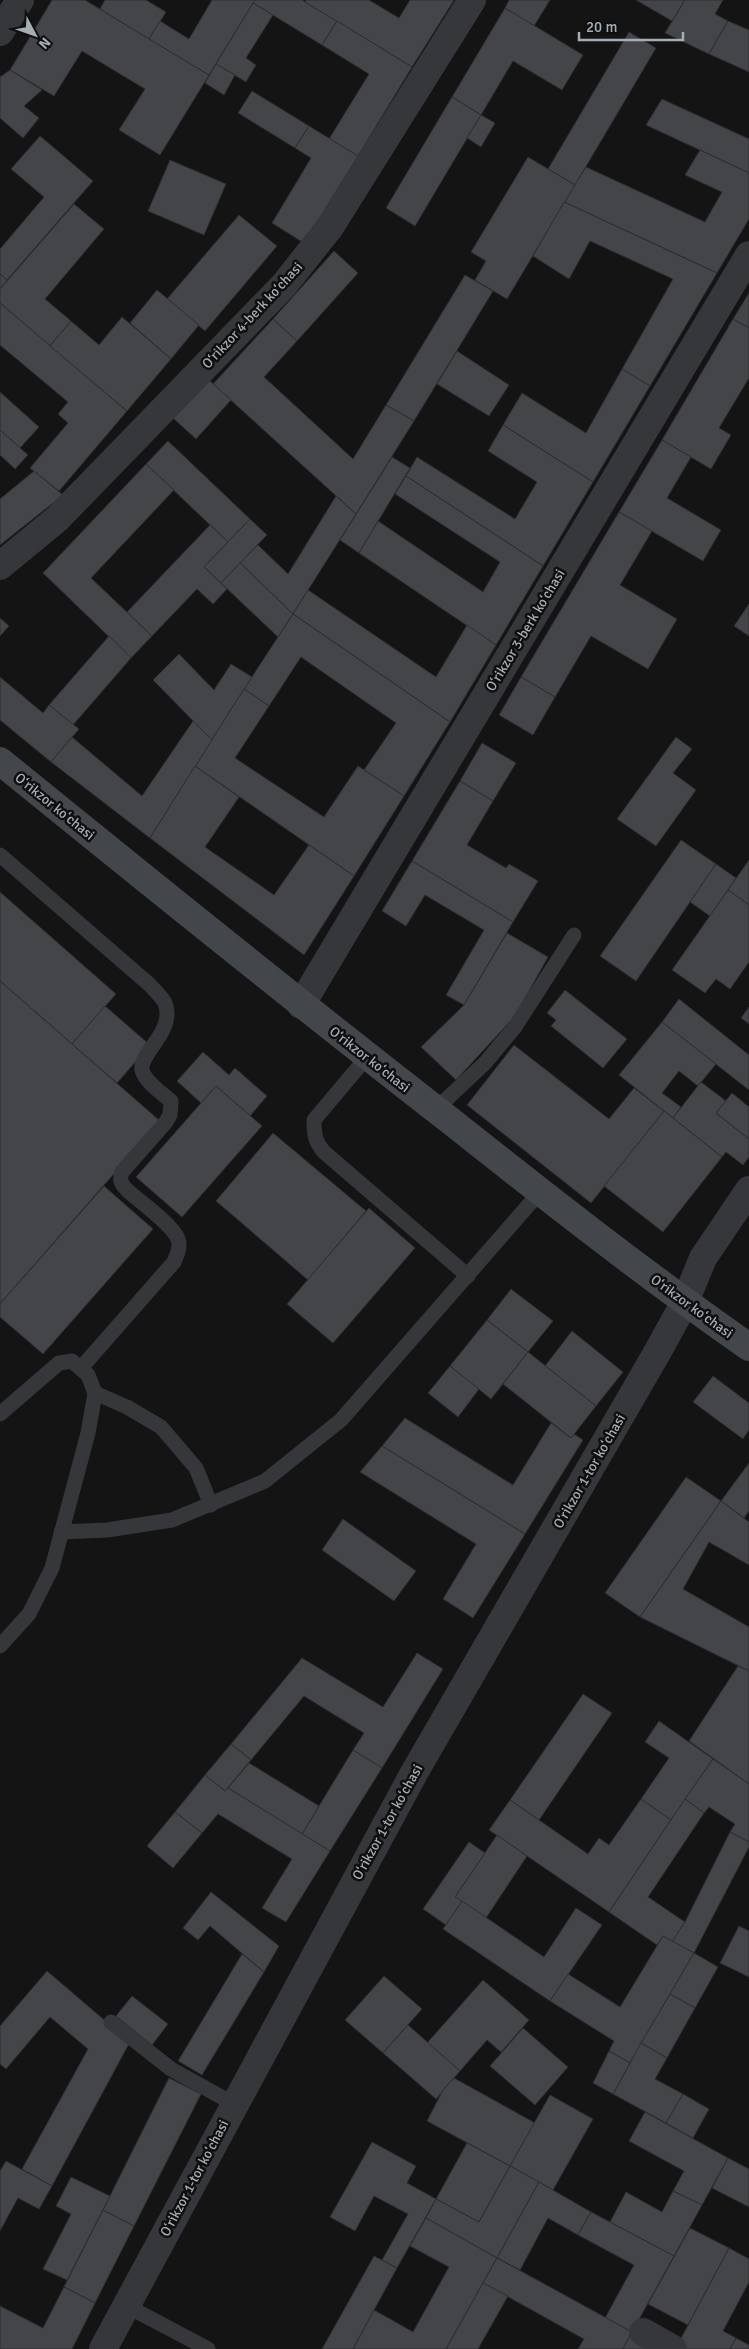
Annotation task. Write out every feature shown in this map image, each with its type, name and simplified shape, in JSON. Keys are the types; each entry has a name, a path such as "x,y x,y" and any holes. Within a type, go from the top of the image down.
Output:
{"main road":[{"name":"Oʻrikzor koʻchasi","path":"0,761 367,1057 540,1192 685,1302 749,1347"}],"street":[{"path":"0,32 20,0"},
{"name":"Oʻrikzor 4-berk koʻchasi","path":"0,566 57,519 284,285 330,227 472,0"},
{"name":"Oʻrikzor 3-berk koʻchasi","path":"301,1005 749,254"},
{"name":"Oʻrikzor 1-tor koʻchasi","path":"103,2349 414,1773 685,1302 704,1258 749,1190"},
{"path":"643,2332 673,2349"}],"lane":[{"path":"0,855 150,985 165,1003 167,1016 161,1035 143,1062 142,1070 147,1079 171,1100 170,1115 122,1172 120,1183 173,1231 178,1240 179,1251 174,1262 82,1368"},
{"path":"435,1110 485,1063 515,1027 574,935"},
{"path":"367,1057 314,1120 314,1134 317,1144 468,1276"},
{"path":"62,1532 108,1530 172,1520 266,1481 341,1420 540,1192"},
{"path":"0,1414 58,1363 72,1361 82,1368 88,1375 95,1394 88,1433 52,1568 29,1614 0,1646"},
{"path":"95,1394 127,1407 161,1427 196,1468 211,1505"},
{"path":"112,2022 171,2069 234,2104"},
{"path":"126,2305 208,2349"}],"building":[{"path":"52,0 85,0 209,75 160,155 119,130 145,89 82,51 54,96 10,70"},
{"path":"105,0 146,0 166,12 149,39 100,9"},
{"path":"212,0 255,0 209,75 149,39 160,21 189,39"},
{"path":"255,0 302,0 337,21 322,45 253,3"},
{"path":"306,0 369,0 399,18 410,0 454,0 412,67 305,2"},
{"path":"509,0 550,0 534,26 505,8"},
{"path":"636,0 685,0 672,21"},
{"path":"685,0 723,0 715,14 728,21 709,54 665,33"},
{"path":"253,3 273,15 246,58 256,65 246,82 216,64"},
{"path":"505,8 583,55 562,90 513,61 481,115 452,97"},
{"path":"337,21 412,67 358,156 329,139 369,74 322,45"},
{"path":"728,21 749,30 749,72 709,54"},
{"path":"629,32 656,48 575,185 548,169"},
{"path":"216,64 235,75 224,95 205,83"},
{"path":"10,70 42,90 24,106 39,118 23,138 0,118 0,77"},
{"path":"252,91 309,126 295,148 238,113"},
{"path":"452,97 481,115 415,226 386,208"},
{"path":"662,99 749,139 749,173 646,125"},
{"path":"481,115 495,123 481,147 467,138"},
{"path":"309,126 358,156 304,243 272,223 311,158 295,148"},
{"path":"40,136 93,181 7,280 0,274 0,249 44,197 11,169"},
{"path":"700,150 749,173 749,219 717,273 564,202 586,167 705,222 722,192 685,175"},
{"path":"528,157 575,185 507,299 475,280 486,261 471,252"},
{"path":"170,160 226,184 204,235 148,211"},
{"path":"564,202 717,273 650,386 622,369 673,279 590,241 569,279 533,256"},
{"path":"74,204 104,229 45,299 71,321 50,346 0,303 0,289"},
{"path":"239,215 277,246 205,331 167,299"},
{"path":"334,251 358,273 297,341 273,319"},
{"path":"0,274 7,280 0,289"},
{"path":"465,275 493,291 414,421 386,405"},
{"path":"157,290 199,325 171,359 130,323"},
{"path":"749,293 749,328 733,319"},
{"path":"0,303 127,411 59,491 30,468 68,423 58,414 68,402 0,345"},
{"path":"122,317 171,359 127,411 50,346 71,321 99,345"},
{"path":"273,319 297,341 264,377 353,459 386,405 414,421 356,514 213,384"},
{"path":"733,319 749,328 749,378 719,428 731,435 711,469 662,440"},
{"path":"457,351 509,385 489,416 437,384"},
{"path":"622,369 650,386 593,482 503,425 522,393 586,433"},
{"path":"208,379 231,400 196,439 173,418"},
{"path":"0,392 39,427 20,448 0,430"},
{"path":"503,425 593,482 543,566 406,476 417,457 515,519 537,482 488,451"},
{"path":"0,430 28,455 15,469 0,455"},
{"path":"662,440 691,457 667,498 721,530 703,561 619,512"},
{"path":"168,441 250,519 228,542 146,464"},
{"path":"392,457 410,468 359,553 340,540"},
{"path":"146,464 174,490 91,578 152,636 131,658 43,573"},
{"path":"34,471 63,495 0,545 0,499"},
{"path":"406,476 543,566 496,645 359,553 378,521 483,592 500,562 395,494"},
{"path":"336,496 356,514 293,614 240,563 258,545 288,574"},
{"path":"619,512 652,531 620,585 677,619 648,669 591,636 555,697 521,677"},
{"path":"250,519 267,535 221,583 204,567"},
{"path":"210,525 228,542 204,567 227,589 213,604 197,589 152,636 127,612"},
{"path":"240,563 293,614 278,637 221,583"},
{"path":"308,590 436,677 467,625 496,645 450,722 293,614"},
{"path":"749,604 749,636 734,626"},
{"path":"293,614 450,722 404,796 364,770 396,723 301,657 269,706 244,689"},
{"path":"0,618 9,626 0,636"},
{"path":"109,636 131,658 73,725 49,705"},
{"path":"179,654 214,690 231,664 252,677 212,740 153,680"},
{"path":"0,677 43,713 49,705 79,729 51,762 0,720"},
{"path":"521,677 555,697 533,735 499,715"},
{"path":"244,689 269,706 235,758 324,817 358,766 404,796 354,876 195,766"},
{"path":"193,721 212,740 150,838 51,762 72,737 142,796"},
{"path":"676,737 692,749 673,773 696,790 656,846 617,819"},
{"path":"482,743 516,763 493,801 460,781"},
{"path":"195,766 239,797 205,847 274,895 309,845 354,876 304,955 150,838"},
{"path":"460,781 493,801 467,845 506,868 509,864 538,881 513,922 412,861"},
{"path":"681,840 716,864 636,981 600,956"},
{"path":"749,860 749,905 728,890"},
{"path":"412,861 513,922 464,1005 446,995 484,930 425,895 406,926 382,911"},
{"path":"716,864 736,878 710,916 690,902"},
{"path":"728,890 749,905 749,962 730,989 716,979 705,993 672,970"},
{"path":"0,892 116,994 72,1044 0,981"},
{"path":"507,933 548,957 515,1016 456,1080 421,1047 464,1005"},
{"path":"0,981 160,1121 0,1304"},
{"path":"565,990 627,1039 603,1068 551,1026 556,1020 547,1013"},
{"path":"679,999 749,1055 749,1090 662,1022"},
{"path":"105,1006 150,1045 117,1083 72,1044"},
{"path":"749,1007 749,1024 741,1018"},
{"path":"662,1022 716,1064 698,1086 679,1071 662,1093 681,1107 673,1118 619,1075"},
{"path":"514,1045 609,1119 634,1088 664,1111 591,1203 467,1105"},
{"path":"203,1052 229,1075 235,1068 267,1096 250,1116 216,1086 201,1103 177,1081"},
{"path":"701,1082 726,1101 716,1113 749,1139 749,1157 743,1165 726,1152 722,1157 673,1118"},
{"path":"216,1086 262,1126 182,1217 136,1177"},
{"path":"732,1093 749,1107 749,1139 716,1113"},
{"path":"664,1111 722,1157 663,1232 604,1186"},
{"path":"273,1133 366,1211 308,1280 216,1201"},
{"path":"104,1186 153,1229 43,1354 0,1317 0,1304"},
{"path":"369,1208 415,1248 333,1343 287,1304"},
{"path":"511,1289 553,1321 528,1352 487,1320"},
{"path":"487,1320 528,1352 491,1399 450,1366"},
{"path":"572,1331 623,1372 596,1406 545,1366"},
{"path":"528,1352 596,1406 571,1438 503,1384"},
{"path":"450,1366 479,1389 458,1417 428,1393"},
{"path":"713,1376 749,1403 749,1430 743,1439 693,1402"},
{"path":"405,1418 513,1485 551,1423 571,1438 574,1434 583,1440 525,1534 382,1446"},
{"path":"382,1446 525,1534 473,1618 443,1599 476,1544 360,1472"},
{"path":"749,1463 749,1511 744,1518 721,1501"},
{"path":"686,1477 721,1501 640,1617 605,1593"},
{"path":"721,1501 749,1522 749,1565 709,1542 683,1589 749,1627 749,1671 640,1617"},
{"path":"343,1519 416,1571 394,1601 322,1550"},
{"path":"417,1653 443,1669 382,1768 353,1750 364,1733 304,1696 251,1760 231,1744 302,1658 383,1707"},
{"path":"738,1666 749,1671 749,1784 689,1741"},
{"path":"583,1694 612,1713 539,1820 510,1800"},
{"path":"659,1721 713,1759 671,1820 641,1799 669,1758 645,1742"},
{"path":"231,1744 251,1760 225,1791 205,1775"},
{"path":"353,1750 382,1768 330,1851 302,1834"},
{"path":"713,1759 749,1784 749,1842 730,1832 735,1824 709,1807 704,1813 685,1799"},
{"path":"249,1763 319,1806 302,1834 228,1788"},
{"path":"205,1775 225,1791 228,1788 330,1851 286,1922 262,1908 292,1859 218,1814 202,1833 175,1812"},
{"path":"641,1799 671,1820 609,1912 489,1830 510,1800 588,1854 599,1838 609,1845"},
{"path":"685,1799 704,1813 648,1897 685,1922 672,1942 663,1936 657,1945 609,1912"},
{"path":"175,1812 202,1833 173,1868 147,1846"},
{"path":"730,1832 749,1842 749,1847 694,1953 672,1942 685,1922"},
{"path":"497,1835 527,1856 486,1918 455,1897"},
{"path":"469,1842 485,1853 455,1897 462,1901 446,1925 423,1909"},
{"path":"211,1892 279,1946 264,1972 210,1926 198,1940 183,1928"},
{"path":"462,1901 544,1957 576,1908 602,1925 550,2001 443,1929"},
{"path":"739,1926 749,1931 749,1977 720,1963"},
{"path":"663,1936 694,1953 630,2063 609,2051 614,2041 550,2001 568,1974 620,2007"},
{"path":"694,1953 718,1967 695,2008 670,1994"},
{"path":"242,1954 264,1972 202,2075 178,2061"},
{"path":"47,1971 130,2042 52,2186 22,2169 88,2049 50,2017 6,2069 0,2064 0,2026"},
{"path":"384,1976 422,2009 383,2053 345,2020"},
{"path":"483,1980 529,2020 501,2052 487,2040 460,2071 427,2043"},
{"path":"670,1994 695,2008 667,2058 641,2043"},
{"path":"132,1996 168,2024 152,2045 116,2016"},
{"path":"408,2025 460,2071 436,2099 383,2053"},
{"path":"523,2028 568,2067 535,2105 490,2066"},
{"path":"641,2043 667,2058 655,2079 683,2094 666,2123 613,2094"},
{"path":"609,2051 630,2063 613,2094 593,2083"},
{"path":"169,2078 201,2094 134,2226 103,2210"},
{"path":"454,2078 535,2123 510,2166 427,2121 443,2090"},
{"path":"683,2094 709,2109 693,2138 666,2123"},
{"path":"550,2095 593,2119 553,2190 510,2166"},
{"path":"645,2112 728,2158 702,2205 673,2191 684,2171 629,2141"},
{"path":"372,2142 416,2166 407,2183 436,2199 397,2268 382,2260 408,2214 374,2196 355,2231 330,2217"},
{"path":"467,2143 510,2166 479,2222 436,2199"},
{"path":"728,2158 749,2169 749,2207 712,2188"},
{"path":"6,2161 52,2186 39,2209 18,2198 0,2231 0,2171"},
{"path":"510,2166 539,2182 497,2258 426,2218 436,2199 479,2222"},
{"path":"71,2177 110,2196 67,2280 43,2269 71,2214 56,2206"},
{"path":"539,2182 591,2212 578,2235 548,2218 520,2270 497,2258"},
{"path":"673,2191 702,2205 674,2256 610,2222 626,2192 662,2212"},
{"path":"103,2210 134,2226 95,2303 64,2287"},
{"path":"591,2212 674,2256 632,2332 605,2318 634,2265 578,2235"},
{"path":"426,2218 497,2258 446,2349 353,2349 374,2310 413,2332 449,2267 410,2246"},
{"path":"690,2228 729,2248 688,2325 648,2304"},
{"path":"729,2248 749,2259 749,2282 723,2331 736,2338 730,2349 687,2349 678,2344"},
{"path":"374,2256 397,2268 353,2349 322,2349"},
{"path":"497,2258 632,2332 623,2349 578,2349 584,2339 483,2283"},
{"path":"483,2283 508,2296 478,2349 446,2349"},
{"path":"64,2287 95,2303 72,2349 0,2349 0,2306 43,2328"},
{"path":"632,2332 663,2349 623,2349"},
{"path":"736,2338 749,2345 749,2349 730,2349"}]}
